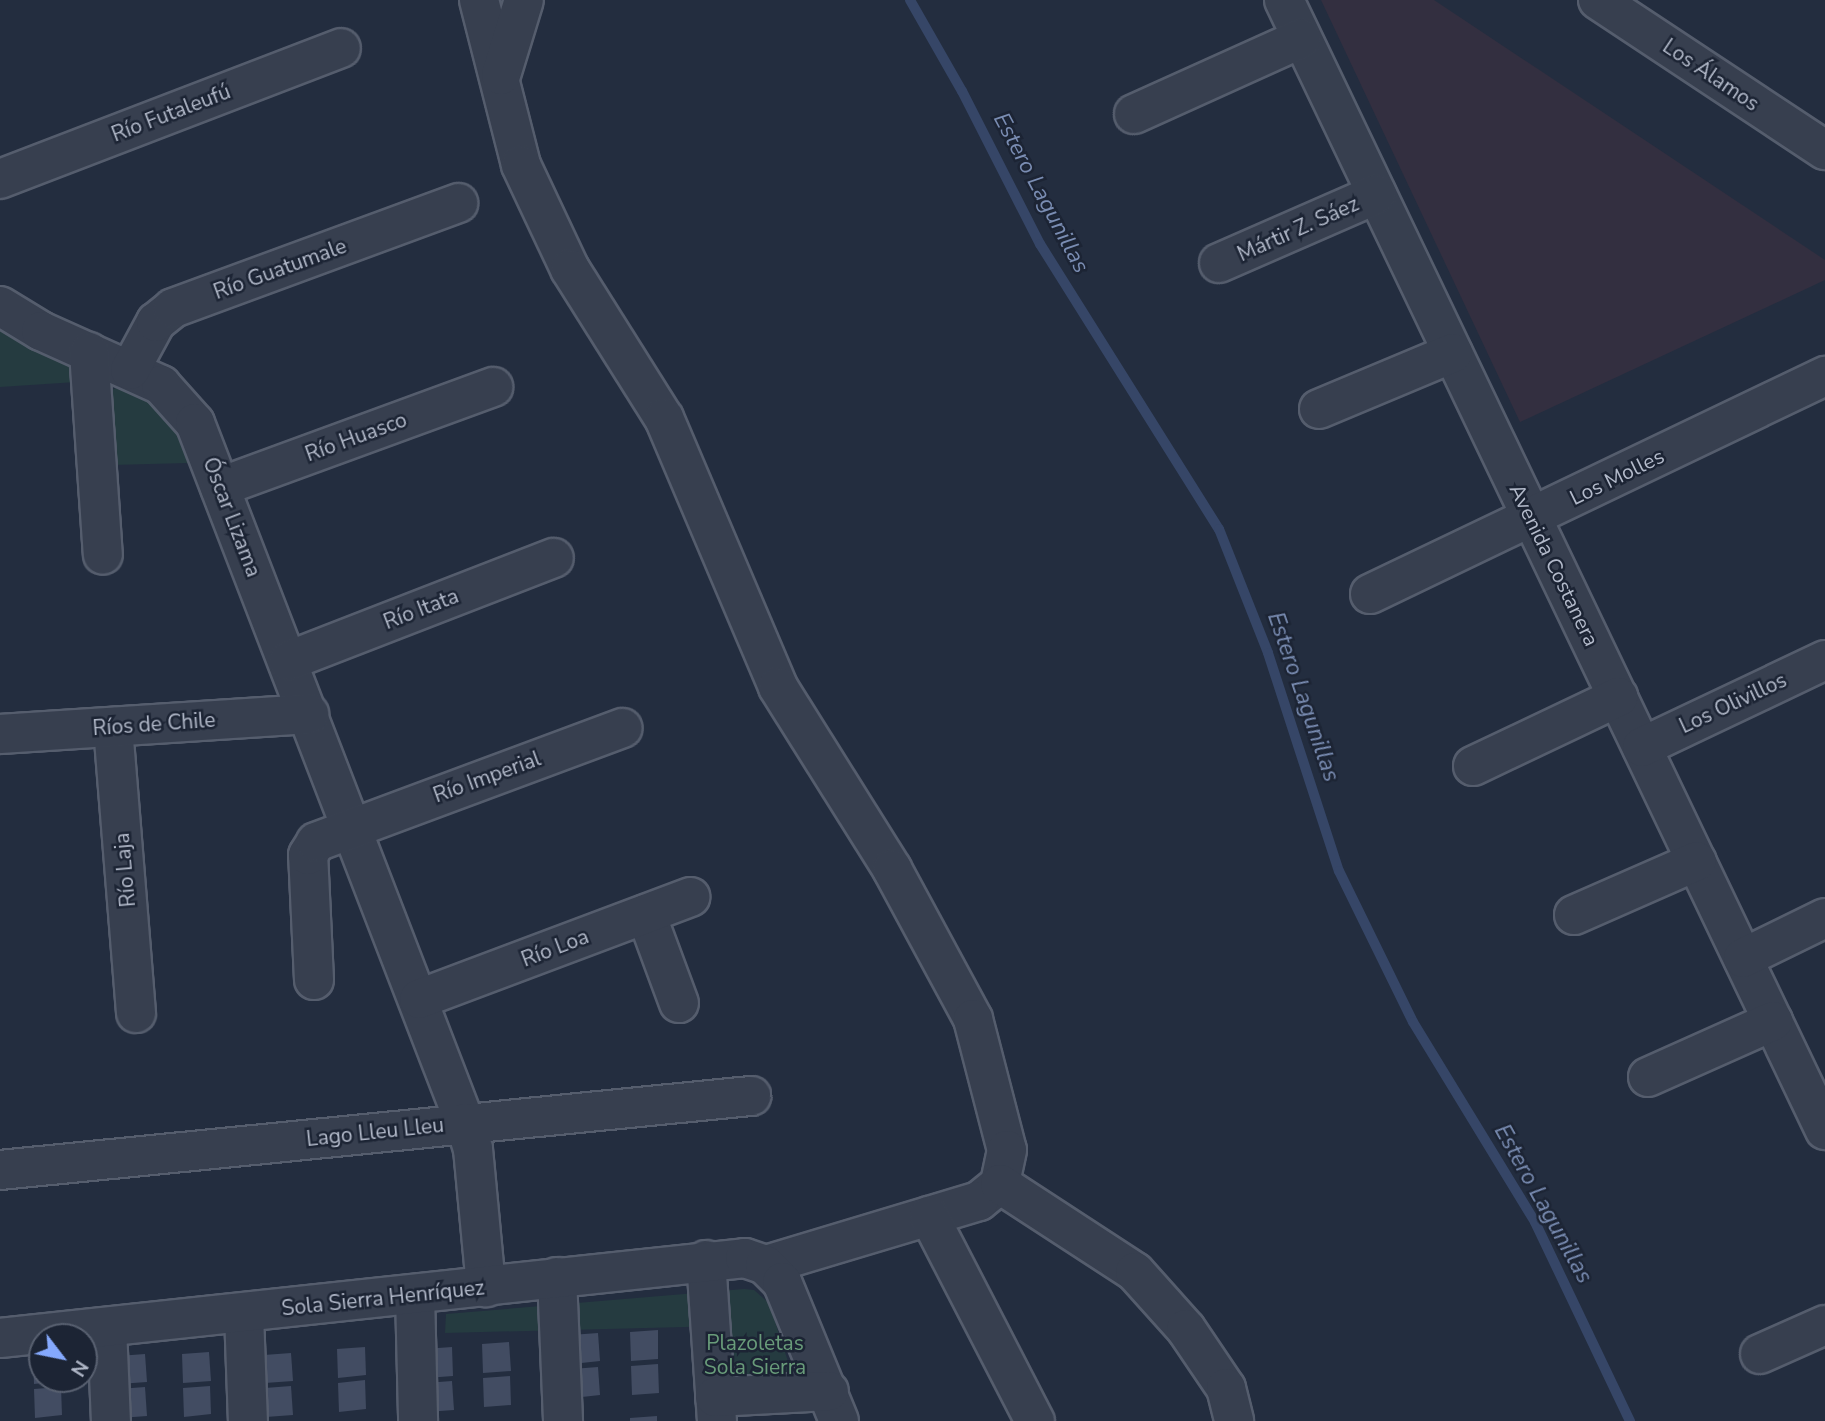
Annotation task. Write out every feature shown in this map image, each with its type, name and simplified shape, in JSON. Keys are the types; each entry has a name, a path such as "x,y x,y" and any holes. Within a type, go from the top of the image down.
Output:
{"street":[{"path":"479,0 501,75 521,165 570,269 664,418 778,687 892,869 973,1019 1007,1150 1000,1184 979,1200 765,1265 782,1282 834,1406 716,1409 706,1261"},
{"path":"501,75 524,0"},
{"name":"Avenida Costanera","path":"1284,0 1825,1130"},
{"name":"Los Álamos","path":"1598,0 1825,150"},
{"path":"1134,114 1302,38"},
{"name":"Río Futaleufú","path":"0,179 341,48"},
{"name":"Mártir Z. Sáez","path":"1219,263 1377,194"},
{"name":"Río Guatumale","path":"130,370 156,322 173,307 458,203"},
{"name":"Óscar Lizama","path":"0,306 20,321 161,386 184,406 220,488 309,714 465,1123 473,1149 486,1287"},
{"path":"89,352 103,555"},
{"path":"1320,409 1453,353"},
{"name":"Los Molles","path":"1370,594 1825,376"},
{"name":"Río Huasco","path":"220,488 493,387"},
{"name":"Río Itata","path":"288,661 554,558"},
{"name":"Los Olivillos","path":"1642,747 1825,660"},
{"path":"1473,766 1618,697"},
{"name":"Ríos de Chile","path":"0,734 309,714"},
{"name":"Río Laja","path":"113,727 136,1013"},
{"name":"Río Imperial","path":"352,826 622,727"},
{"path":"314,980 309,850 319,839 352,826"},
{"path":"1574,915 1697,861"},
{"name":"Río Loa","path":"419,999 691,897"},
{"path":"646,914 679,1003"},
{"path":"1743,958 1825,918"},
{"path":"1648,1077 1773,1020"},
{"name":"Lago Lleu Lleu","path":"0,1170 751,1096"},
{"path":"1000,1184 1135,1272 1186,1329 1219,1378 1234,1421"},
{"path":"929,1216 1035,1421"},
{"name":"Sola Sierra Henríquez","path":"0,1338 244,1314 706,1261 745,1258 765,1265"},
{"path":"557,1277 563,1421"},
{"path":"415,1294 418,1421"},
{"path":"244,1314 248,1421"},
{"path":"1760,1354 1825,1325"},
{"path":"107,1327 111,1421"}],"shaded area":[{"path":"1321,0 1434,0 1825,260 1825,280 1520,422"}],"green space":[{"path":"0,327 68,358 76,382 0,387"},
{"path":"118,387 150,398 179,428 188,463 112,465 106,393"},
{"name":"Plazoletas Sola Sierra","path":"754,1290 769,1303 794,1380 727,1379 724,1326 445,1333 446,1314"}],"building":[{"path":"658,1330 658,1359 631,1361 630,1332"},
{"path":"598,1333 600,1361 572,1364 571,1335"},
{"path":"509,1342 511,1371 483,1373 482,1344"},
{"path":"365,1347 366,1375 338,1378 337,1349"},
{"path":"452,1347 453,1376 426,1378 424,1349"},
{"path":"209,1352 211,1381 183,1383 182,1354"},
{"path":"291,1353 293,1381 265,1383 264,1355"},
{"path":"145,1354 147,1382 119,1384 118,1356"},
{"path":"658,1364 659,1393 632,1395 631,1366"},
{"path":"598,1367 600,1395 573,1398 572,1369"},
{"path":"510,1376 511,1405 484,1407 483,1378"},
{"path":"365,1380 366,1409 339,1412 338,1383"},
{"path":"452,1381 454,1410 426,1412 425,1383"},
{"path":"210,1386 211,1414 184,1417 183,1388"},
{"path":"291,1386 293,1415 266,1417 265,1388"},
{"path":"145,1387 147,1416 120,1418 119,1389"},
{"path":"34,1393 61,1393 62,1415 35,1418"},
{"path":"657,1416 657,1421 630,1421 630,1418"}],"waterway":[{"name":"Estero Lagunillas","path":"910,0 962,91 1040,244 1219,529 1268,653 1339,871 1413,1022 1535,1222 1630,1421"}]}
